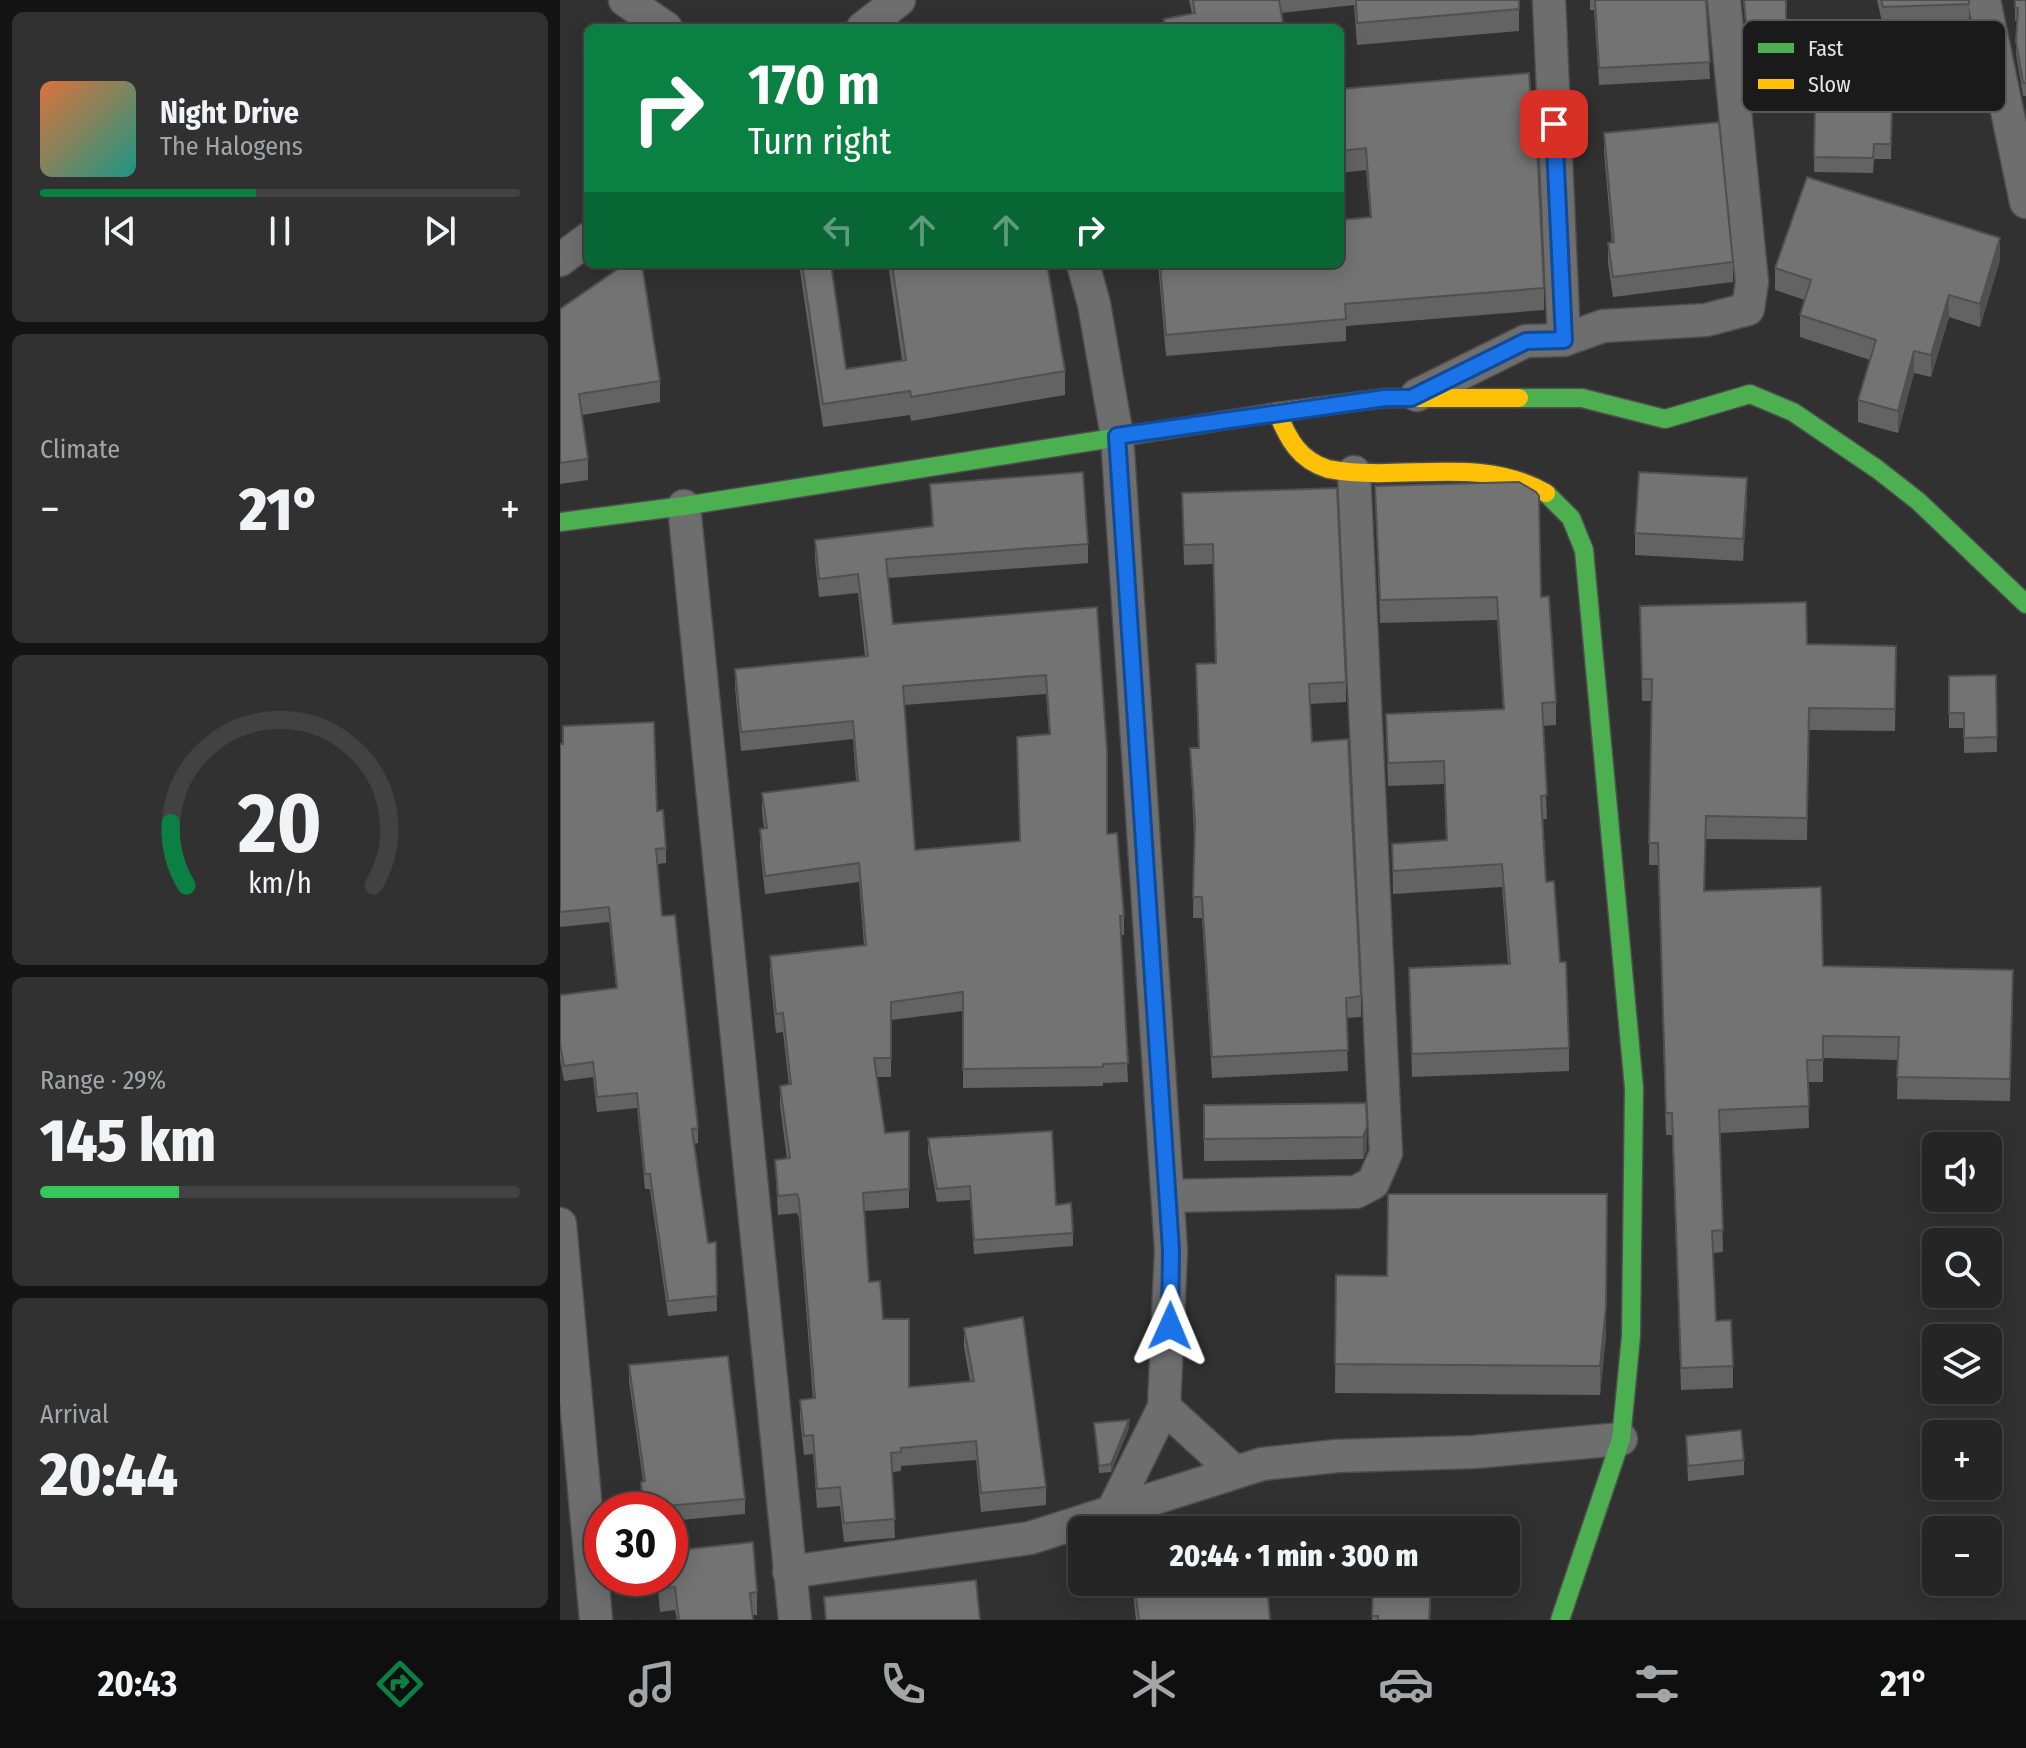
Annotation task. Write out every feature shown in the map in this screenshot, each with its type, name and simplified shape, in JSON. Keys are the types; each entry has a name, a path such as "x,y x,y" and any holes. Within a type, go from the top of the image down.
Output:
{"street":[{"path":"868,24 899,0"},
{"path":"1549,0 1564,340"},
{"path":"1411,398 1526,341 1564,340 1603,326 1706,320 1748,309 1752,300 1724,0"},
{"path":"1984,0 1988,20"},
{"path":"2006,106 2026,202"},
{"path":"560,260 584,242"},
{"path":"1084,268 1094,304 1117,436 1171,1264 1164,1407 1112,1512"},
{"path":"560,522 684,506 1277,412 1411,398 1582,398 1665,419 1750,394 1793,412 1877,469 1918,501 2026,604"},
{"path":"1277,412 1290,443 1307,459 1326,468 1354,472 1505,474 1533,481 1549,491 1578,523 1584,550 1634,1088 1631,1336 1621,1439 1560,1620"},
{"path":"1168,1196 1356,1192 1373,1183 1386,1153 1354,472"},
{"path":"684,506 795,1620"},
{"path":"560,1224 596,1620"},
{"path":"1164,1407 1235,1472"},
{"path":"789,1572 1030,1538 1262,1464 1337,1456 1474,1452 1621,1439"}],"building":[{"path":"1193,0 1279,0 1283,24 1165,24 1164,19 1195,13"},
{"path":"1356,0 1519,0 1519,9 1357,23"},
{"path":"1595,0 1706,0 1710,62 1599,68"},
{"path":"1744,0 1786,0 1786,20 1746,20"},
{"path":"1881,0 1969,0 1969,4 1883,7"},
{"path":"2015,0 2026,0 2026,83 2023,83 2016,41 2018,8 2015,8"},
{"path":"1529,73 1534,145 1537,145 1544,288 1345,304 1346,319 1166,335 1160,268 1344,268 1344,220 1371,217 1366,148 1344,151 1344,89"},
{"path":"1815,112 1892,112 1891,144 1874,144 1873,158 1814,157"},
{"path":"1719,122 1733,262 1613,277 1608,243 1614,242 1604,133"},
{"path":"1807,177 2000,238 1980,304 1949,295 1931,355 1914,351 1898,411 1858,400 1876,340 1800,315 1811,280 1775,268"},
{"path":"619,268 643,268 660,381 579,394 588,459 560,463 560,309"},
{"path":"803,268 832,268 846,369 906,360 893,268 1048,268 1065,371 911,397 910,391 823,404"},
{"path":"1083,472 1088,544 886,559 893,624 1097,607 1107,751 1107,834 1117,833 1124,916 1120,916 1128,1063 1103,1064 1103,1067 963,1069 963,992 891,1002 891,1058 874,1058 885,1133 909,1131 909,1189 863,1193 869,1282 880,1281 883,1319 909,1319 909,1387 974,1381 964,1328 1023,1317 1046,1487 981,1493 976,1441 901,1448 901,1452 891,1453 895,1519 844,1523 840,1487 817,1489 813,1435 804,1436 800,1400 815,1398 799,1199 797,1194 778,1196 775,1160 790,1158 780,1086 791,1084 783,1013 776,1014 770,956 866,945 859,863 765,876 760,829 767,828 762,793 858,781 853,721 741,732 735,669 868,656 858,574 819,579 815,540 933,526 930,484","holes":["1046,675 1050,734 1017,737 1020,841 915,850 903,686"]},
{"path":"1639,472 1747,478 1743,539 1635,533"},
{"path":"1519,482 1539,496 1541,597 1549,596 1556,702 1542,703 1547,795 1541,796 1546,882 1554,881 1560,962 1566,962 1569,1048 1412,1054 1409,968 1510,964 1502,864 1393,871 1392,844 1447,840 1444,761 1388,763 1386,714 1504,709 1497,597 1380,600 1375,486"},
{"path":"1337,488 1346,682 1309,684 1312,742 1348,739 1361,996 1346,998 1348,1050 1212,1057 1202,897 1193,897 1195,821 1190,748 1199,748 1196,664 1216,663 1213,544 1184,545 1182,493"},
{"path":"1806,602 1807,644 1896,646 1895,709 1809,708 1807,818 1706,816 1704,891 1821,887 1823,966 2013,970 2010,1079 1897,1077 1899,1037 1823,1036 1823,1060 1807,1060 1809,1106 1719,1110 1723,1230 1712,1231 1716,1321 1731,1320 1733,1366 1681,1368 1672,1113 1666,1113 1658,843 1649,843 1652,679 1642,679 1640,606"},
{"path":"1996,675 1997,737 1964,738 1964,713 1949,713 1949,676"},
{"path":"654,722 657,811 663,810 666,848 656,849 662,916 675,915 698,1128 692,1129 708,1243 716,1242 717,1296 668,1301 650,1174 645,1174 637,1093 597,1097 593,1062 564,1066 560,1044 560,995 617,988 609,907 560,912 560,744 563,744 563,726"},
{"path":"1366,1103 1367,1127 1363,1137 1204,1139 1204,1105"},
{"path":"1052,1131 1056,1205 1071,1203 1073,1233 974,1240 970,1186 937,1189 928,1138"},
{"path":"1388,1194 1607,1194 1606,1306 1600,1366 1335,1364 1336,1275 1387,1276"},
{"path":"728,1356 745,1499 688,1504 688,1492 642,1492 641,1482 645,1481 629,1365"},
{"path":"1129,1420 1111,1464 1099,1466 1094,1423"},
{"path":"1741,1430 1744,1460 1688,1466 1686,1436"},
{"path":"753,1542 757,1592 750,1593 753,1620 679,1620 676,1596 688,1596 688,1549"},
{"path":"976,1580 980,1620 826,1620 824,1597"},
{"path":"1136,1596 1268,1596 1270,1620 1139,1620"},
{"path":"1373,1596 1430,1596 1429,1620 1378,1620 1378,1616 1372,1616"}],"traffic: fast":[{"path":"1519,398 1582,398 1665,419 1750,394 1793,412 1877,469 1918,501 2026,604"},
{"path":"560,522 684,506 1278,412"},
{"path":"1546,493 1571,518 1584,550 1634,1088 1631,1336 1621,1439 1560,1620"}],"traffic: slow":[{"path":"1278,412 1385,398 1519,398"},
{"path":"1277,412 1302,454 1328,469 1384,473 1467,472 1520,481 1546,493"}],"route":[{"path":"1170,1326 1171,1250 1117,436 1385,398 1411,398 1526,341 1564,340 1554,124"}]}
